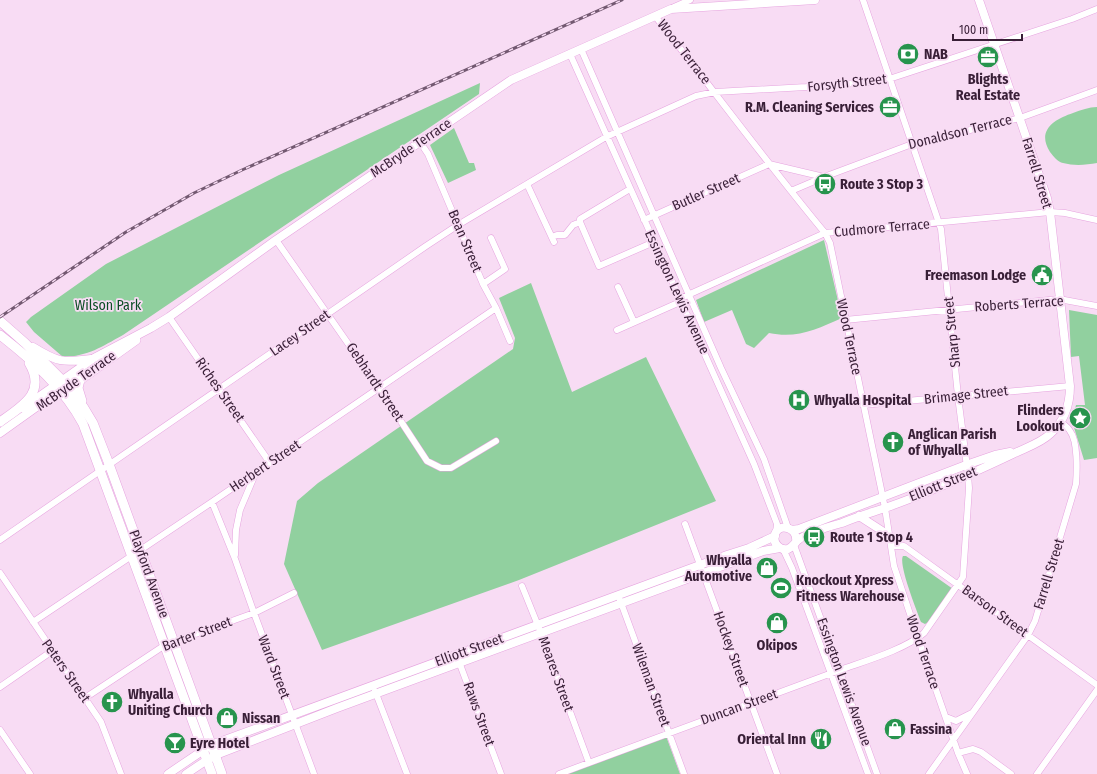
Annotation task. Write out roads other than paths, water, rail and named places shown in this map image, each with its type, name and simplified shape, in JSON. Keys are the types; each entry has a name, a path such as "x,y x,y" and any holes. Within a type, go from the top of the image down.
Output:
{"highway":[{"path":"1,322 25,343 61,385"},
{"path":"0,335 61,385"},
{"path":"84,408 78,388 80,380 136,340"},
{"path":"0,423 32,395 35,387 33,370 16,348"},
{"name":"Playford Avenue","path":"61,385 84,408 93,423 140,551 169,643 207,748 211,758 222,774"},
{"name":"Playford Avenue","path":"61,385 83,424 131,556 169,643"},
{"name":"Playford Avenue","path":"211,758 212,774"}],"main road":[{"path":"671,9 703,3 815,0"},
{"name":"Farrell Street","path":"979,0 1047,198 1050,212 1070,386 1068,408 1061,422 1050,435 1020,450"},
{"name":"McBryde Terrace","path":"0,433 30,413 94,358 169,317 276,240 511,80 671,9"},
{"name":"McBryde Terrace","path":"0,423 136,340 151,328"},
{"path":"25,343 61,362 94,358"},
{"path":"30,413 52,401 63,399 67,402 83,424"},
{"name":"Elliott Street","path":"790,529 799,529 883,496 995,455 1020,450"},
{"name":"Elliott Street","path":"795,544 801,538 859,516 885,508 968,475 1020,450"},
{"path":"859,516 890,536"},
{"path":"782,528 790,529 796,535 795,544 789,549 782,549 775,543 775,534 782,528"},
{"name":"Elliott Street","path":"168,774 207,748 699,565 749,548 775,534"},
{"name":"Elliott Street","path":"186,774 211,758 296,724 763,551 782,549"}],"street":[{"name":"McBryde Terrace","path":"671,9 690,0"},
{"name":"Sharp Street","path":"863,0 941,229 958,396 968,475 969,488 963,577 924,633 918,638"},
{"name":"Forsyth Street","path":"606,137 696,96 715,92 883,81 1097,9"},
{"name":"Wood Terrace","path":"655,16 769,164 825,233 830,243 883,496 894,566 958,753 967,774"},
{"name":"Essington Lewis Avenue","path":"581,49 689,295 764,459 790,529"},
{"name":"Essington Lewis Avenue","path":"570,54 754,464 777,524 775,534"},
{"name":"Donaldson Terrace","path":"791,192 824,177 912,144 1020,118 1097,90"},
{"name":"Lacey Street","path":"0,540 458,225 606,137"},
{"name":"Bean Street","path":"420,142 428,154 483,284 496,308 510,340"},
{"path":"769,164 824,177"},
{"name":"Butler Street","path":"644,220 769,164"},
{"path":"527,184 553,240 567,234 573,225 580,222 580,219 630,189"},
{"name":"Cudmore Terrace","path":"617,330 689,295 825,233 1050,212 1065,213 1097,220"},
{"path":"580,222 599,266 654,242"},
{"path":"483,284 505,269 491,238"},
{"name":"Gebhardt Street","path":"276,240 427,460 441,468 450,468 496,441"},
{"path":"618,287 634,322"},
{"name":"Roberts Terrace","path":"845,320 1059,299 1097,306"},
{"name":"Herbert Street","path":"33,622 270,463 496,308"},
{"name":"Riches Street","path":"169,317 270,463"},
{"name":"Brimage Street","path":"863,406 1070,386"},
{"name":"Farrell Street","path":"929,774 1028,635 1035,621 1076,484 1077,467 1073,436 1070,430 1061,422"},
{"name":"Ward Street","path":"235,559 236,530 240,510 256,472"},
{"name":"Ward Street","path":"212,502 235,559 314,774"},
{"name":"Hockey Street","path":"685,524 777,774"},
{"name":"Essington Lewis Avenue","path":"795,544 877,774"},
{"name":"Barson Street","path":"891,546 904,546 1097,685"},
{"name":"Essington Lewis Avenue","path":"782,549 792,568 868,774"},
{"name":"Peters Street","path":"0,573 101,722 107,733 121,774"},
{"name":"Meares Street","path":"522,586 589,763"},
{"name":"Barter Street","path":"85,698 169,643 254,613 294,593"},
{"name":"Wileman Street","path":"618,595 684,774"},
{"name":"Duncan Street","path":"559,774 880,656 918,638"},
{"path":"0,686 52,651"},
{"name":"Raws Street","path":"457,655 501,774"},
{"path":"373,686 407,774"},
{"path":"1037,774 1097,690"},
{"path":"946,717 956,721 972,713"},
{"path":"0,730 30,774"},
{"path":"958,753 973,749 981,752 1011,774"}],"railway":[{"path":"0,317 126,232 194,193 242,170 622,0"}],"place":[{"name":"NAB","path":"908,54"},
{"name":"Blights Real Estate","path":"988,57"},
{"name":"R.M. Cleaning Services","path":"890,107"},
{"name":"Route 3 Stop 3","path":"825,184"},
{"name":"Freemason Lodge","path":"1042,275"},
{"name":"Whyalla Hospital","path":"799,400"},
{"name":"Flinders Lookout","path":"1080,418"},
{"name":"Anglican Parish of Whyalla","path":"893,442"},
{"name":"Route 1 Stop 4","path":"814,537"},
{"name":"Whyalla Automotive","path":"767,568"},
{"name":"Knockout Xpress Fitness Warehouse","path":"781,588"},
{"name":"Okipos","path":"777,623"},
{"name":"Whyalla Uniting Church","path":"112,702"},
{"name":"Nissan","path":"227,718"},
{"name":"Fassina","path":"895,729"},
{"name":"Oriental Inn","path":"821,739"},
{"name":"Eyre Hotel","path":"175,743"}],"park label":[{"name":"Wilson Park","path":"108,305"}]}
